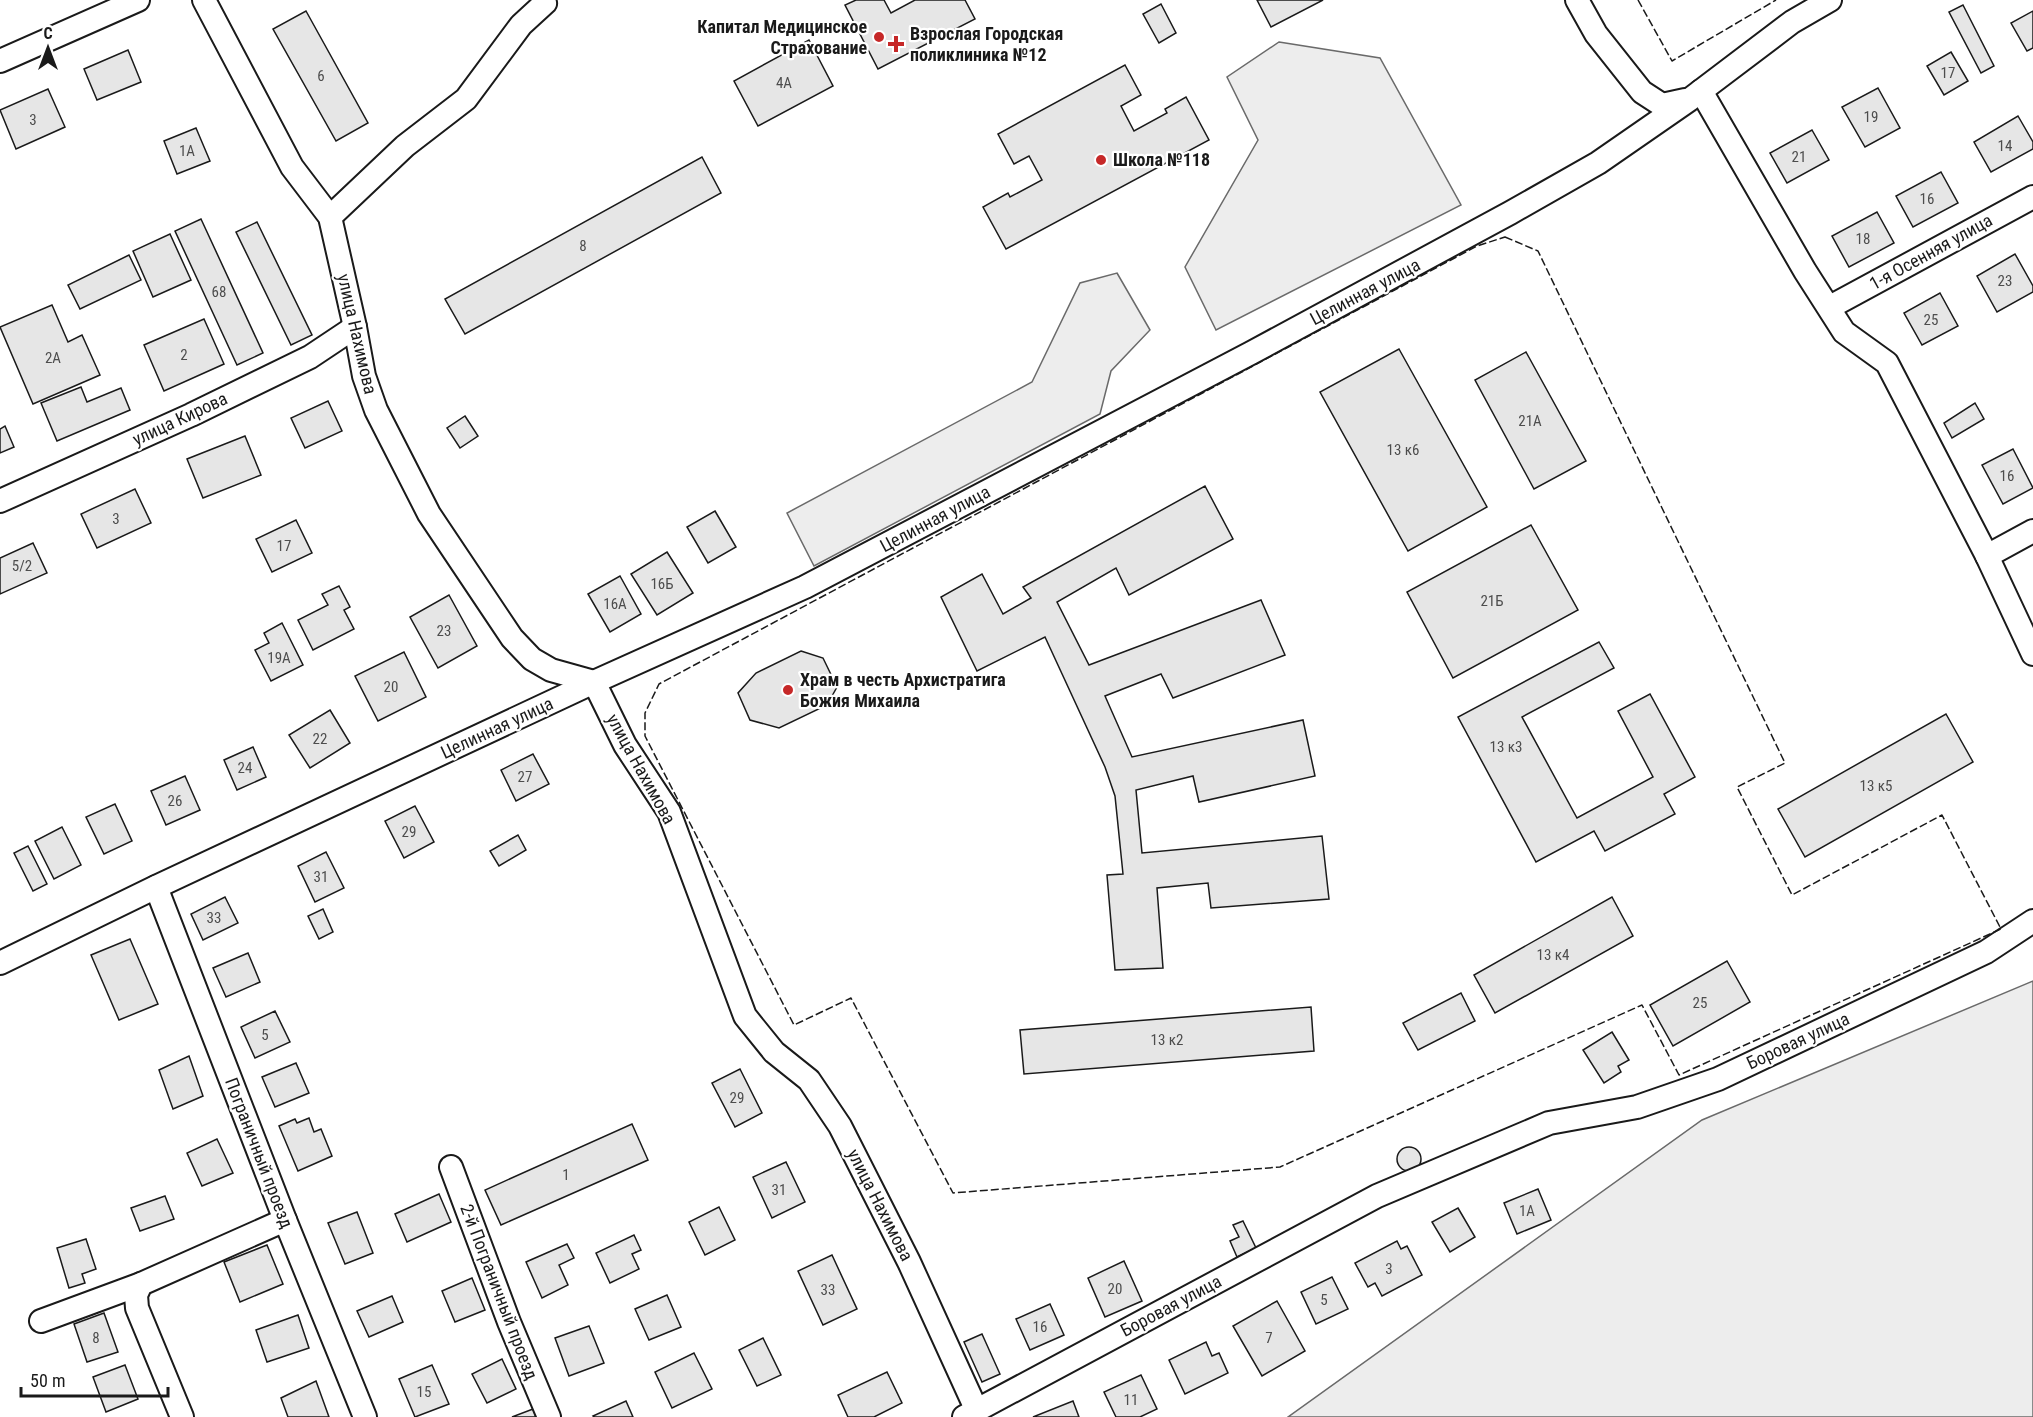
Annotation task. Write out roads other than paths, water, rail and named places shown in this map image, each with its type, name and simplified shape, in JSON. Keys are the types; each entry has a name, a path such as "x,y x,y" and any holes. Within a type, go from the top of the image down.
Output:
{"street":[{"path":"0,61 138,0"},
{"name":"улица Нахимова","path":"204,0 292,166 330,217 364,376 376,410 429,514 512,638 532,659 551,670 594,682 625,745 669,812 745,1016 774,1052 808,1080 840,1126 909,1262 970,1414"},
{"path":"330,217 405,146 466,99 521,25 545,3 544,0"},
{"path":"1577,0 1596,34 1642,93 1662,105 1695,95 1844,332 1887,363 1987,556 2033,654"},
{"name":"Целинная улица","path":"0,963 156,887 594,682 805,587 1241,358 1588,169 1695,95 1792,22 1830,0"},
{"name":"1-я Осенняя улица","path":"1830,307 2033,196"},
{"name":"улица Кирова","path":"0,501 191,415 310,357 355,327"},
{"path":"1987,556 2033,531"},
{"name":"Пограничный проезд","path":"156,887 285,1220 365,1417"},
{"name":"Боровая улица","path":"970,1414 1377,1196 1549,1123 1637,1107 1718,1079 1986,952 2033,921"},
{"name":"2-й Пограничный проезд","path":"451,1167 509,1322 549,1417"},
{"path":"41,1322 141,1284 285,1220"},
{"path":"141,1284 136,1295 136,1308 182,1417"}],"place":[{"name":"Капитал Медицинское Страхование","path":"879,37"},
{"name":"Взрослая Городская поликлиника №12","path":"896,44"},
{"name":"Школа №118","path":"1101,160"},
{"name":"Храм в честь Архистратига Божия Михаила","path":"788,690"}]}
